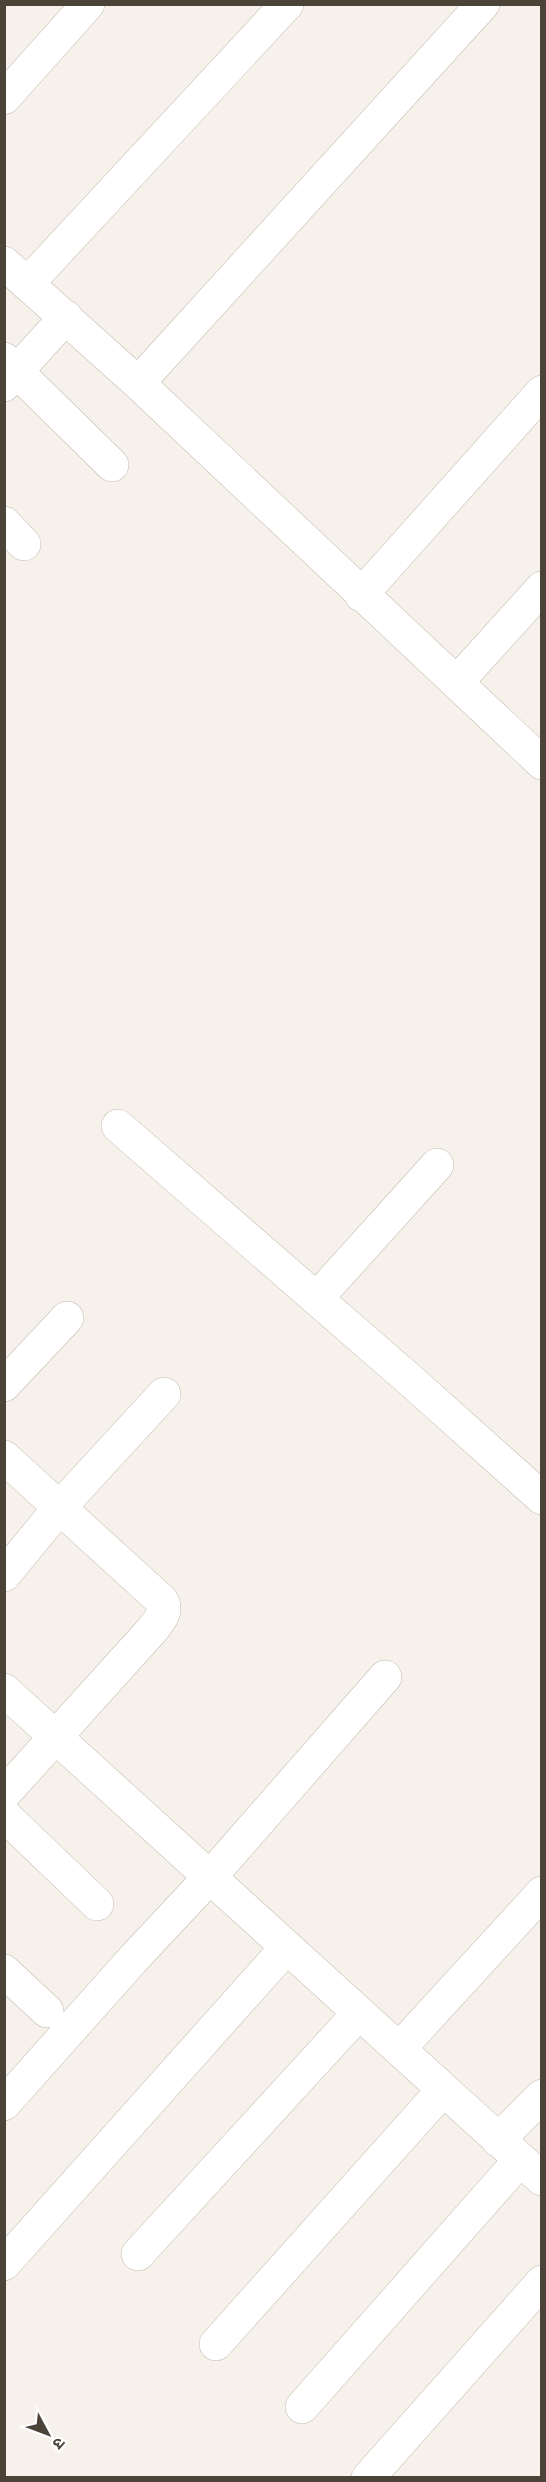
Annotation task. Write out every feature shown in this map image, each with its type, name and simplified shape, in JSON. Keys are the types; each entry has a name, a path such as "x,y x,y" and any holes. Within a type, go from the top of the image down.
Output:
{"street":[{"path":"4,98 88,4"},
{"path":"287,4 16,274 138,383 542,763"},
{"path":"138,383 483,4"},
{"path":"66,317 8,372 112,465"},
{"path":"362,595 542,392"},
{"path":"457,682 542,588"},
{"path":"118,1126 317,1298 542,1498"},
{"path":"317,1298 437,1165"},
{"path":"4,1385 67,1318"},
{"path":"4,1575 60,1507 164,1394"},
{"path":"4,1457 165,1606 164,1612 152,1630 4,1794"},
{"path":"4,2104 210,1877 386,1677"},
{"path":"4,1690 520,2160"},
{"path":"4,1815 97,1904"},
{"path":"399,2049 542,1893"},
{"path":"4,2264 287,1947"},
{"path":"4,1971 47,2011"},
{"path":"138,2254 359,2013"},
{"path":"216,2344 443,2090"},
{"path":"302,2407 520,2160 542,2096"},
{"path":"368,2478 542,2282"}]}
